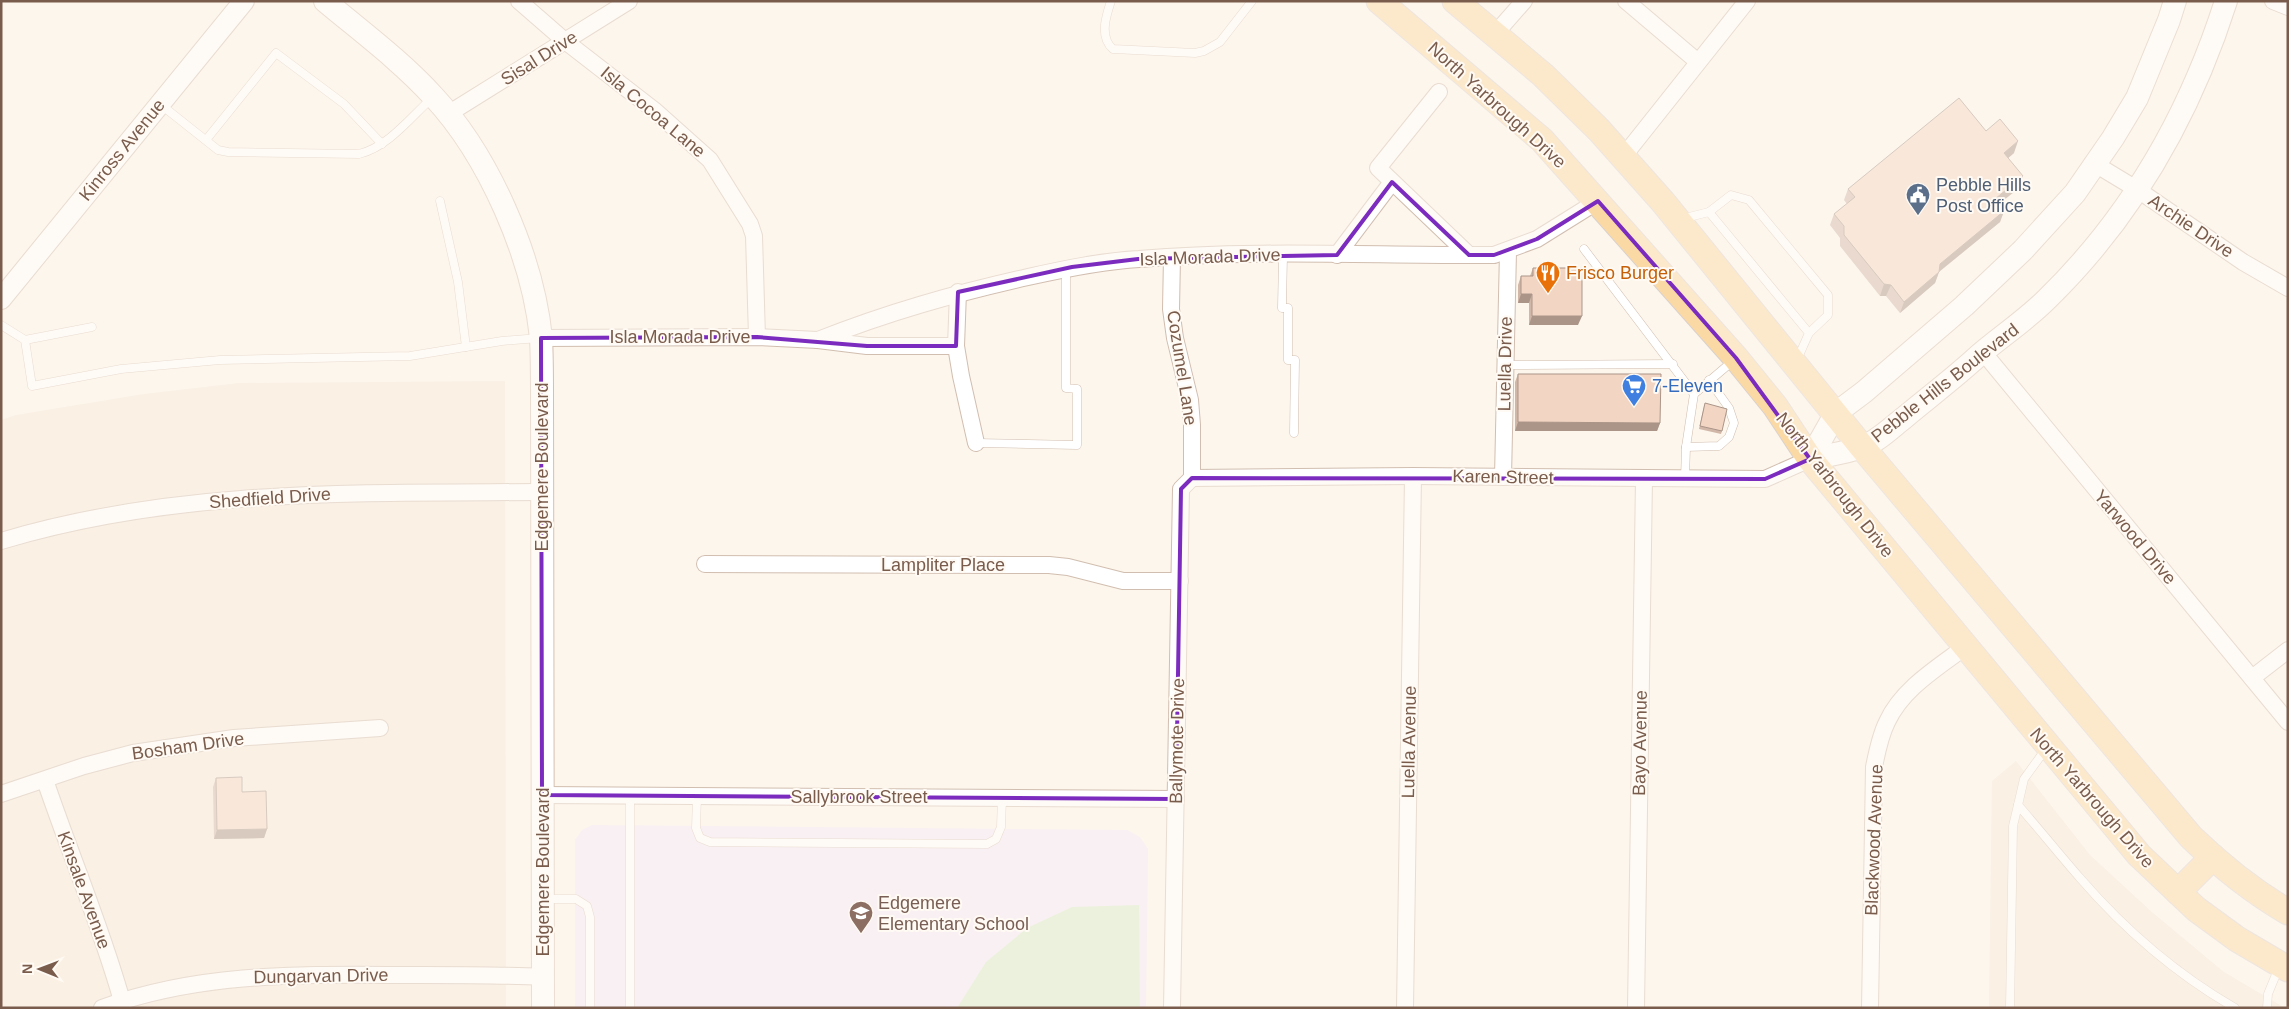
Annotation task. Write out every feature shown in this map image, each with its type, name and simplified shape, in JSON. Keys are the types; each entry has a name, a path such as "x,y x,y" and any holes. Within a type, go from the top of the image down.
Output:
{"main road":[{"name":"Edgemere Boulevard","path":"325,1 392,57 434,96 448,114 484,164 518,242 529,279 541,338 543,1008"},
{"name":"North Yarbrough Drive","path":"1380,1 1542,140 1598,201 1736,358 1774,406 1810,459 2139,855 2196,909 2237,938 2284,967"},
{"path":"1455,1 1543,75 1599,130 1623,157 1678,220 1862,447 2191,837 2213,858 2262,897 2288,912"},
{"path":"1810,459 1836,413 1864,392 1964,306 2057,215 2095,164 2137,98 2175,1"},
{"name":"Pebble Hills Boulevard","path":"1810,459 1862,447 1889,430 1983,352 2011,332 2048,299 2108,232 2153,168 2192,90 2215,36 2226,1"},
{"path":"2178,892 2213,858"}],"street":[{"name":"Kinross Avenue","path":"1,299 244,1"},
{"name":"Isla Cocoa Lane","path":"519,1 565,41 654,110 710,160 750,224 754,236 757,338"},
{"name":"Sisal Drive","path":"448,114 610,15 629,1"},
{"path":"1494,34 1524,1"},
{"path":"1626,1 1698,62"},
{"path":"1623,157 1747,1"},
{"path":"2273,1 2288,6"},
{"path":"1439,92 1378,168 1469,255"},
{"name":"Archie Drive","path":"2095,164 2138,190 2244,262 2288,288"},
{"path":"1337,255 1392,182"},
{"name":"Isla Morada Drive","path":"818,340 882,315 958,292 1066,269 1138,259 1199,255 1494,255 1537,238 1598,201"},
{"name":"Luella Drive","path":"1503,478 1508,251"},
{"name":"Cozumel Lane","path":"1172,257 1171,309 1175,338 1190,400 1192,478"},
{"path":"958,292 956,346 976,444"},
{"name":"Isla Morada Drive","path":"541,338 757,338 818,340 867,346 956,346"},
{"name":"Yarwood Drive","path":"1983,352 2288,722"},
{"name":"Karen Street","path":"1192,478 1413,476 1765,479 1810,459"},
{"name":"Luella Avenue","path":"1405,1008 1413,476"},
{"name":"Ballymote Drive","path":"1172,1008 1181,489 1192,478"},
{"name":"Bayo Avenue","path":"1636,1008 1644,479"},
{"name":"Shedfield Drive","path":"1,541 31,532 147,509 214,501 331,493 542,492"},
{"name":"Lampliter Place","path":"705,564 1048,565 1123,581 1180,581"},
{"name":"Blackwood Avenue","path":"1870,1008 1874,767 1881,735 1897,705 1920,681 1965,647"},
{"path":"2252,678 2288,650"},
{"name":"Bosham Drive","path":"1,794 84,766 133,752 186,743 234,738 380,728"},
{"name":"Kinsale Avenue","path":"45,780 63,834 112,963 122,1000"},
{"name":"Sallybrook Street","path":"542,795 1176,798"},
{"name":"Dungarvan Drive","path":"102,1008 122,1000 158,991 238,978 361,974 480,974 543,977"}],"lane":[{"path":"1111,1 1106,17 1105,31 1106,41 1113,49 1195,53 1220,42 1252,1"},
{"path":"206,140 276,53 344,104 382,144"},
{"path":"160,104 218,150 228,152 359,154 372,151 382,144 434,96"},
{"path":"1678,220 1709,212 1731,195 1749,200 1828,295 1828,315 1809,333 1796,364"},
{"path":"440,201 458,282 466,347"},
{"path":"1709,212 1809,333"},
{"path":"1584,249 1694,394"},
{"path":"1283,255 1282,308 1288,308 1288,360 1294,360 1294,433"},
{"path":"976,444 1077,445 1077,389 1066,388 1066,269"},
{"path":"1,325 25,340 92,327"},
{"path":"25,340 32,386 121,369 220,360 410,356 541,338"},
{"path":"1685,479 1686,447 1694,394 1736,358"},
{"path":"1505,365 1673,364"},
{"path":"1686,447 1719,446 1729,437 1734,423 1729,408 1709,380"},
{"path":"2010,1008 2014,826 2024,779 2048,746"},
{"path":"630,796 630,1008"},
{"path":"697,796 696,828 700,838 710,842 986,844 996,839 1000,827 1002,798"},
{"path":"2018,805 2080,879 2141,941 2177,971 2235,1008"},
{"path":"543,899 576,899 587,906 590,918 590,1008"},
{"path":"2267,1008 2268,994 2284,967"}],"highlighted area":[{"path":"1392,182 1469,255 1494,255 1537,239 1598,201 1736,358 1810,459 1765,479 1192,478 1181,489 1176,799 542,795 541,338 757,337 867,346 956,346 958,292 1072,267 1138,259 1337,255"}],"shaded area":[{"path":"505,381 506,1008 1,1008 1,420 16,415 144,394 239,383"},
{"path":"2016,761 2090,855 2153,913 2224,972 2285,1008 1989,1008 1992,781"},
{"name":"Edgemere Elementary School","path":"592,825 1127,830 1140,837 1148,849 1146,1008 575,1008 575,840 582,830"}],"green space":[{"path":"1139,905 1140,1008 957,1008 986,962 1027,928 1072,907"}],"building":[{"name":"Pebble Hills Post Office","path":"1959,98 1986,131 2000,119 2018,141 2004,153 2023,176 1995,199 2004,211 1940,264 1939,272 1904,302 1891,285 1884,284 1844,235 1844,226 1834,214 1855,197 1848,189"},
{"name":"Frisco Burger","path":"1533,268 1582,268 1582,316 1532,316 1532,294 1521,294 1521,276 1533,276"},
{"path":"1518,374 1661,374 1660,423 1518,422"},
{"path":"1705,403 1727,409 1722,431 1700,426"},
{"path":"242,777 242,792 266,791 267,829 217,830 216,778"}],"place":[{"name":"Pebble Hills Post Office","path":"1918,216"},
{"name":"Frisco Burger","path":"1548,294"},
{"name":"7-Eleven","path":"1634,407"},
{"name":"Edgemere Elementary School","path":"861,934"}]}
